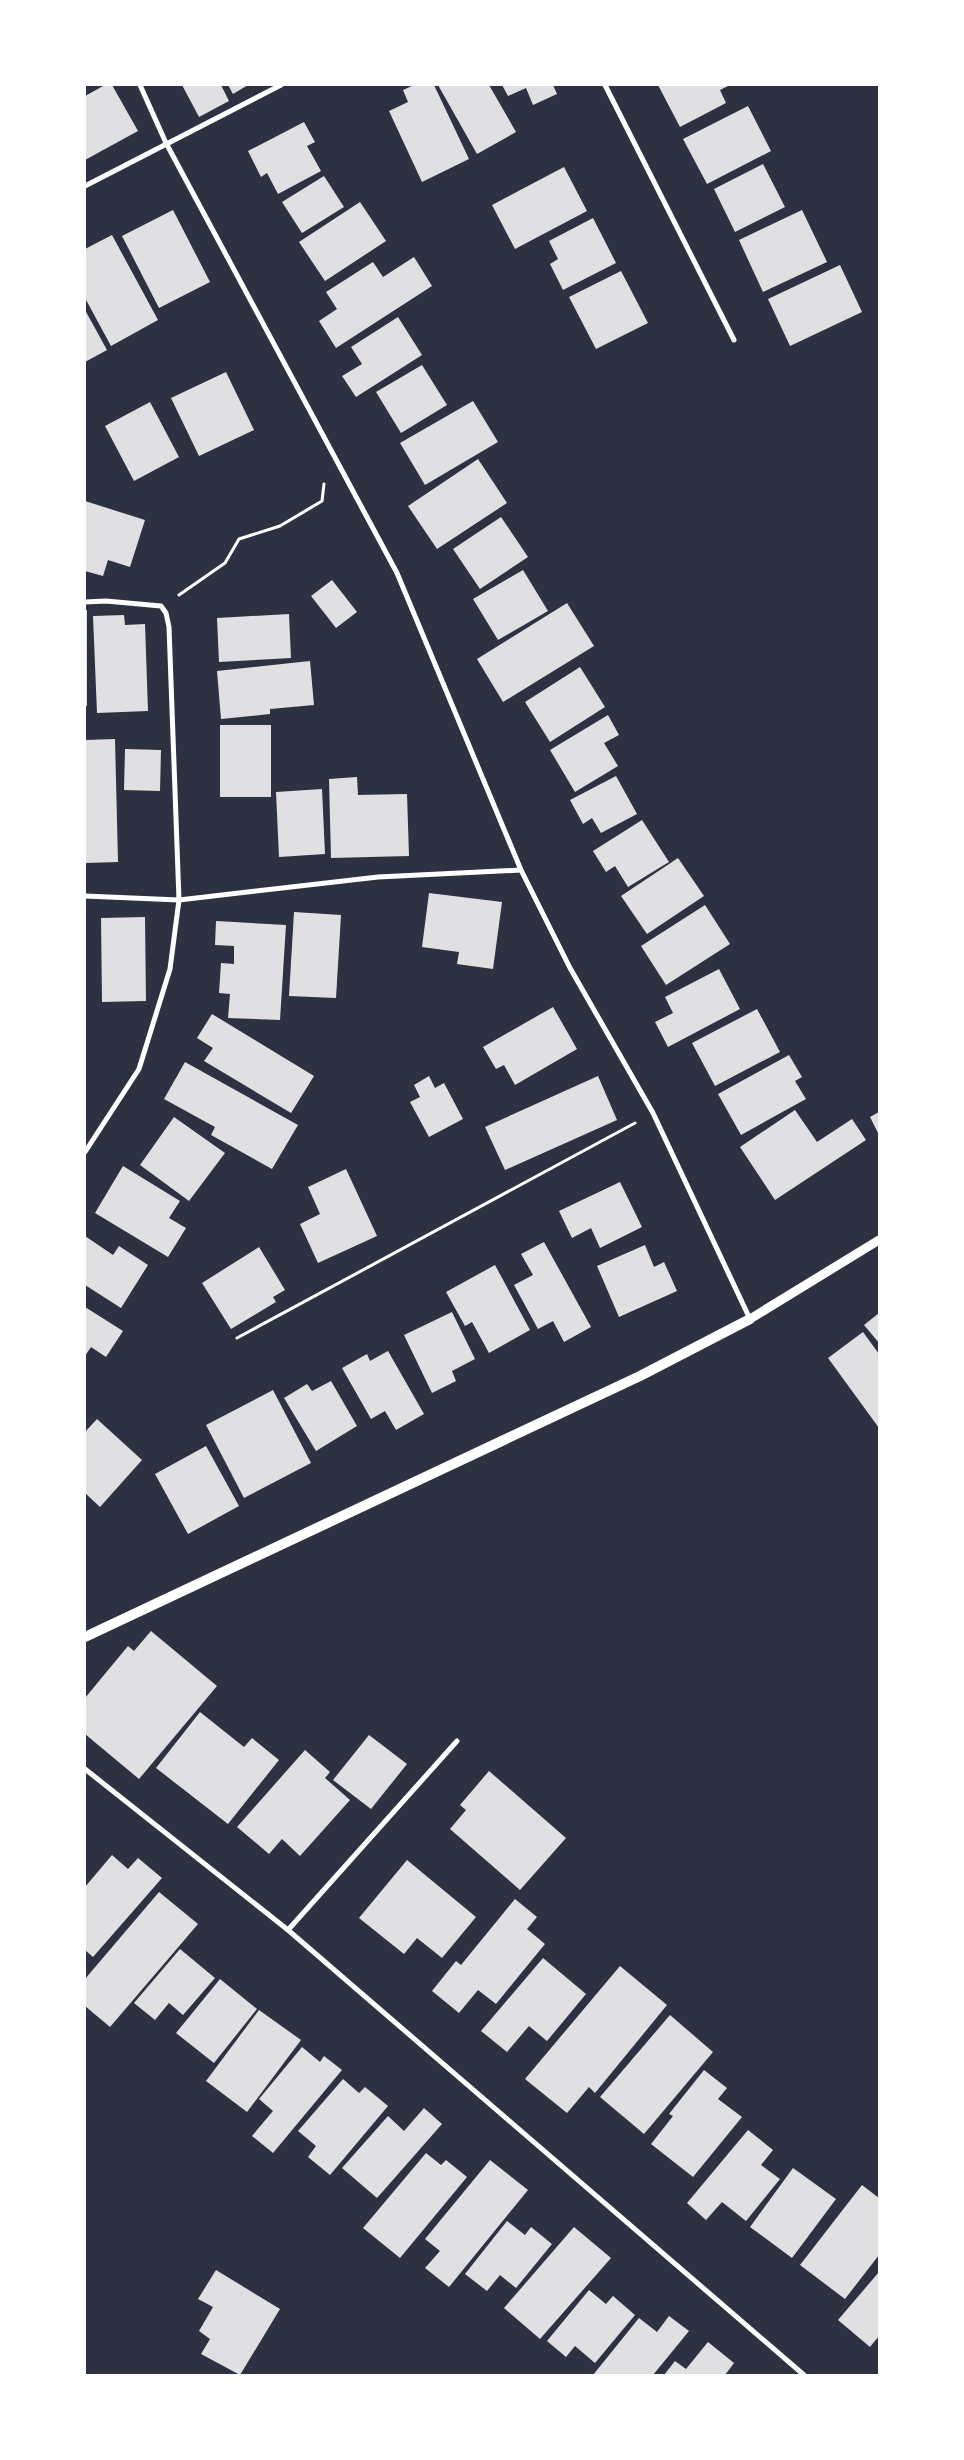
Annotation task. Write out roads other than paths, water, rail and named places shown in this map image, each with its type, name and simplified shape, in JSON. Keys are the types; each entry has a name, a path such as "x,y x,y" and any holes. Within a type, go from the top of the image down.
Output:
{"main road":[{"path":"85,1637 640,1376 750,1318"}],"street":[{"path":"140,85 166,143 397,573 521,870 570,968 653,1113 750,1318 879,1240"},
{"path":"85,186 282,85"},
{"path":"606,85 734,340"},
{"path":"85,602 106,601 161,606 166,613 169,627 179,900 170,968 139,1069 85,1152"},
{"path":"85,896 179,900 378,877 521,870"},
{"path":"288,1930 456,1741"},
{"path":"85,1769 288,1930 804,2375"}]}
